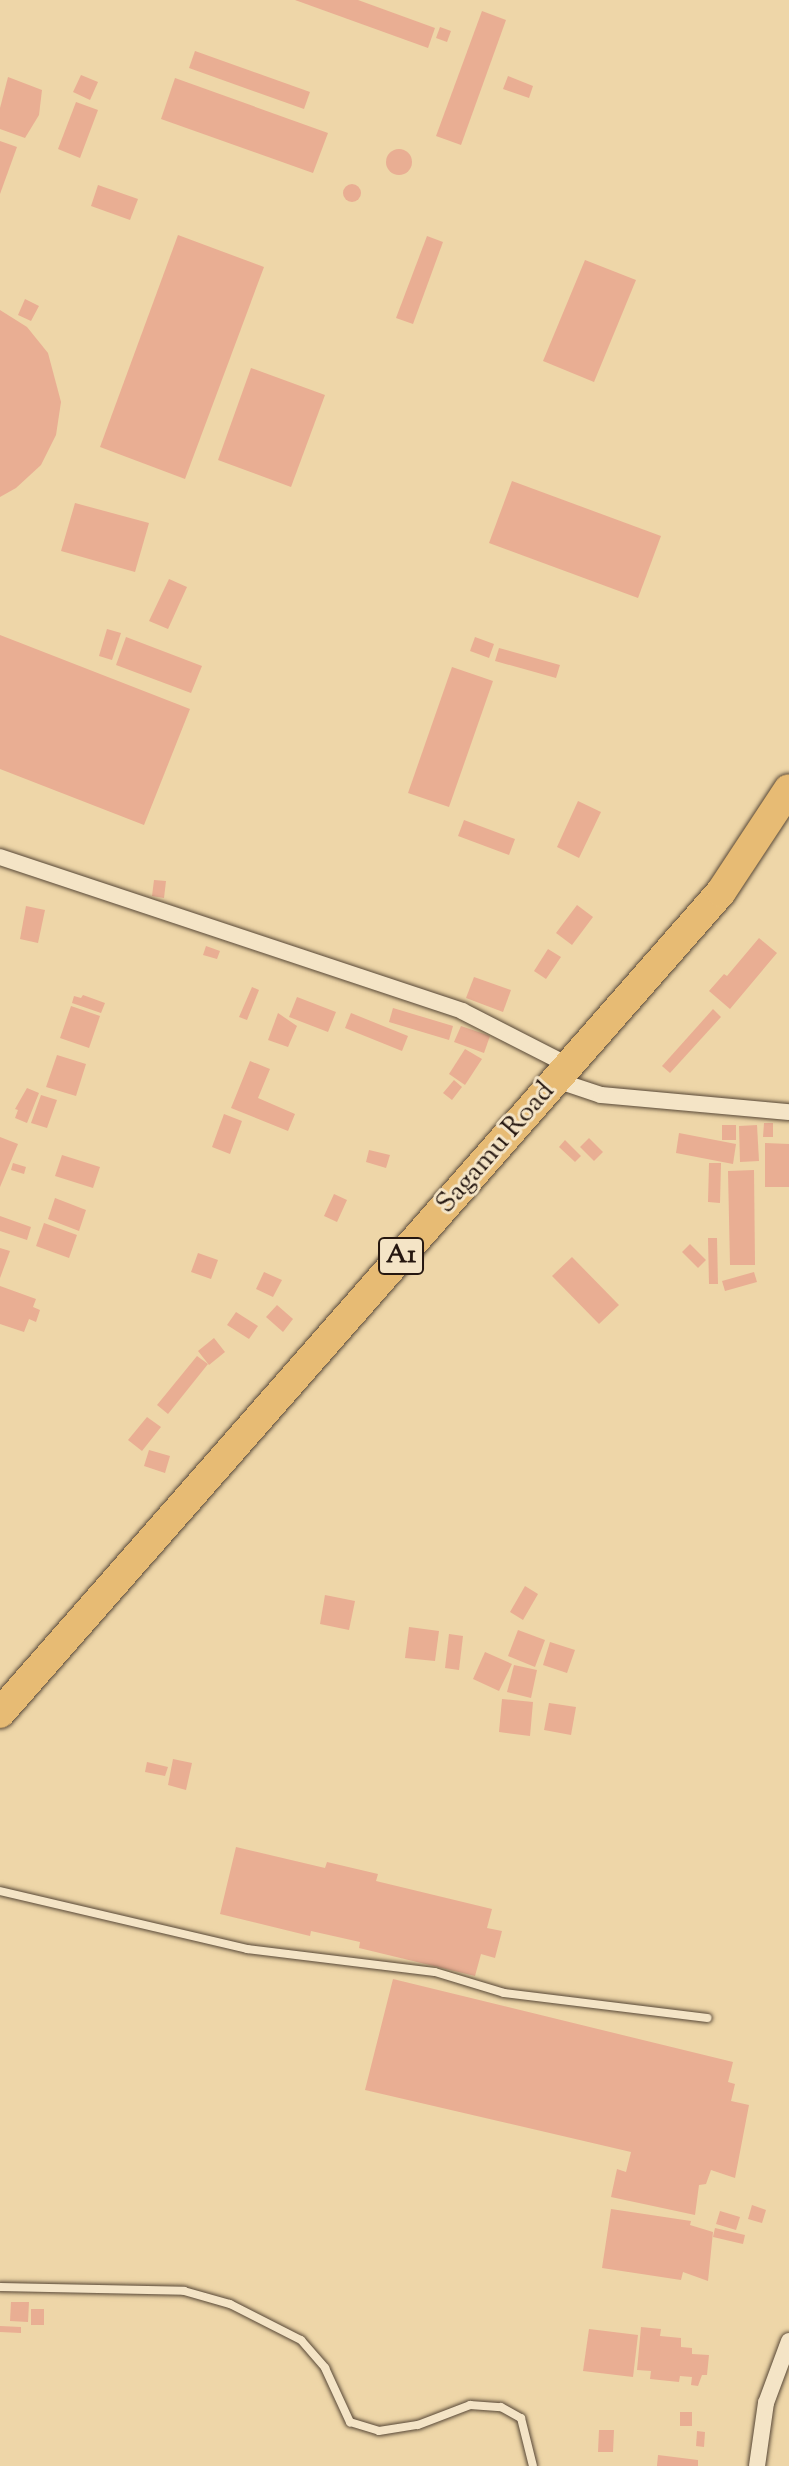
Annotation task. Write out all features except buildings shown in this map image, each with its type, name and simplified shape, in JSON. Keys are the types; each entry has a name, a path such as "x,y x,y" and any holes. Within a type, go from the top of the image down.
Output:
{"highway":[{"name":"Sagamu Road","path":"0,1713 721,892 789,789"}],"street":[{"path":"2,863 462,1011 601,1095 789,1112"},
{"path":"757,2466 766,2403 789,2341"}],"lane":[{"path":"0,1891 247,1949 435,1972 504,1993 707,2018"},
{"path":"0,2287 184,2291 230,2304 301,2340 325,2368 350,2422 379,2431 418,2425 470,2405 501,2407 521,2418 533,2466"}]}
